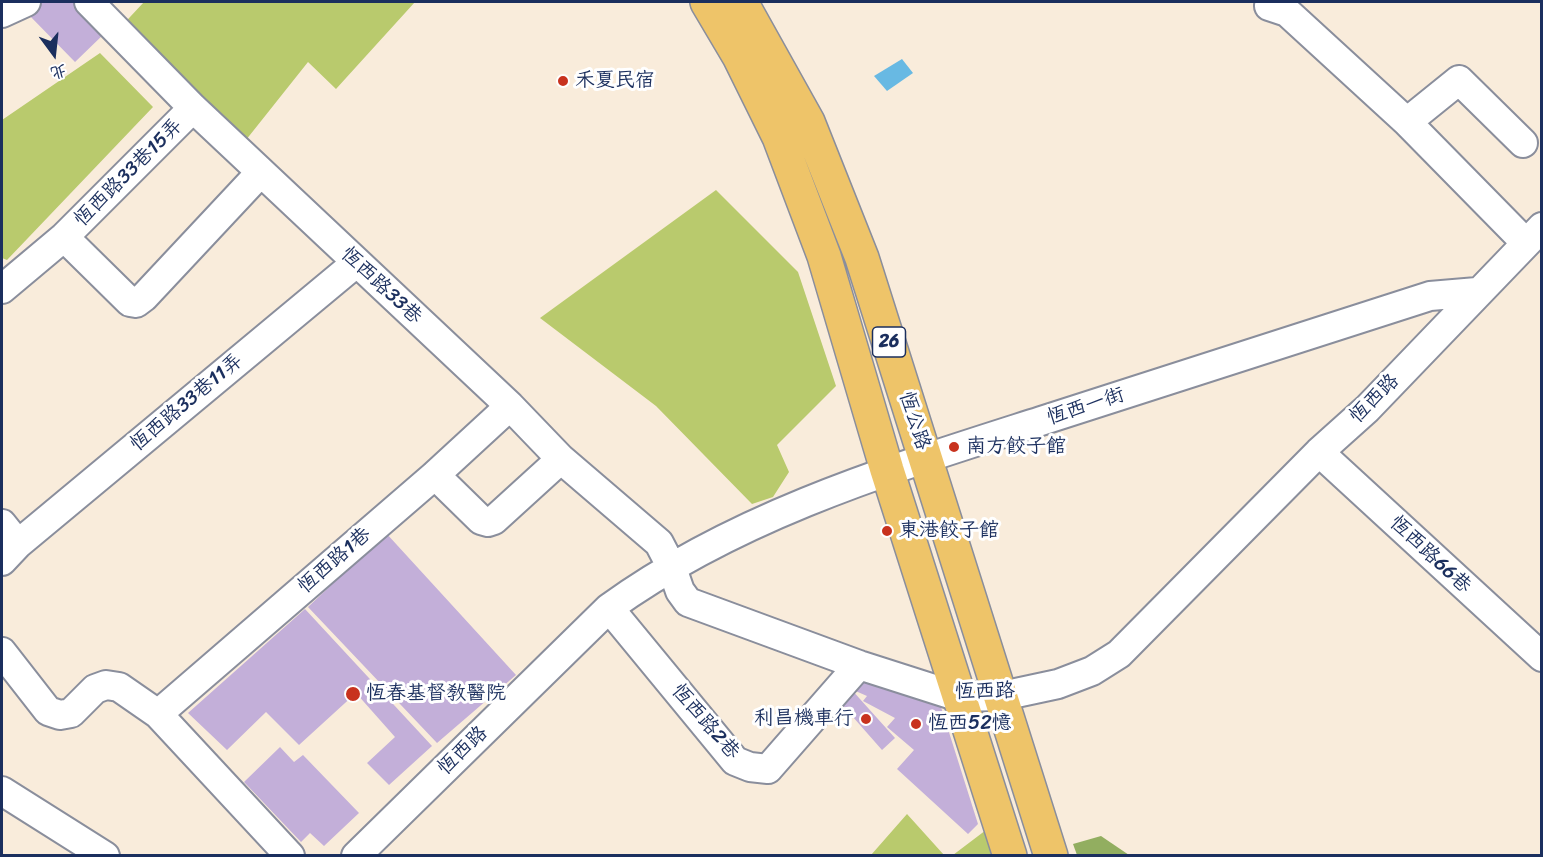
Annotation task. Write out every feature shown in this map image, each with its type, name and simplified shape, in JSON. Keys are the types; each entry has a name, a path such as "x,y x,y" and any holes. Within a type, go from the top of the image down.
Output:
{"main road":[{"name":"恆公路","path":"707,2 739,56 779,137 824,256 888,470 1010,855"},
{"name":"恆公路","path":"741,2 808,122 862,258 1051,855"}],"street":[{"path":"2,13 26,2"},
{"name":"恆西路33巷","path":"89,2 193,108 510,405 561,459 659,543 672,568"},
{"path":"1269,6 1287,12 1534,235"},
{"path":"1407,122 1459,80 1523,144"},
{"name":"恆西路33巷15弄","path":"2,289 64,237 193,108"},
{"path":"64,237 130,302 136,303 261,172"},
{"name":"恆西路","path":"356,855 609,608 645,581 672,568 680,591 688,602 859,665 959,697 1002,696 1058,684 1092,671 1119,654 1320,452 1367,409 1534,235"},
{"name":"恆西路33巷11弄","path":"7,543 356,263"},
{"name":"恆西一街","path":"672,568 721,541 782,512 888,470 1430,296 1477,292"},
{"name":"恆西路1巷","path":"158,714 435,475 510,405"},
{"name":"恆西路66巷","path":"1320,452 1542,657"},
{"path":"435,475 481,520 488,522 494,520 561,459"},
{"name":"恆西路2巷","path":"609,608 735,760 750,766 768,769 859,665"},
{"path":"2,652 48,711 60,716 71,712 95,689 106,685 119,687 158,714 290,855"},
{"path":"2,791 105,855"}],"green space":[{"path":"144,2 415,2 336,89 308,62 238,150 116,32"},
{"path":"100,53 153,107 7,260 2,258 2,120"},
{"path":"716,190 798,272 836,386 777,445 789,472 773,497 752,504 656,406 540,318"},
{"path":"907,814 944,855 871,855"},
{"path":"990,827 999,855 953,855"},
{"path":"1101,836 1129,855 1077,855 1073,844"}],"water":[{"path":"902,59 913,73 887,91 874,76"}],"building":[{"path":"39,2 75,2 105,33 75,62 27,13"},
{"path":"386,533 516,675 437,743 308,607"},
{"path":"305,609 432,746 389,785 367,763 395,737 356,693 299,745 266,712 227,750 188,713"},
{"path":"857,676 941,707 978,824 968,834 897,769 914,750 887,727 895,718 863,701 867,696 851,689"},
{"name":"利昌機車行","path":"851,689 895,738 882,750 838,700"},
{"path":"280,747 294,762 303,755 359,813 324,846 310,833 301,842 244,782"}],"place":[{"name":"禾夏民宿","path":"563,81"},
{"name":"南方餃子館","path":"954,447"},
{"name":"東港餃子館","path":"887,531"},
{"name":"恆春基督教醫院","path":"353,694"},
{"name":"利昌機車行","path":"866,719"},
{"name":"恆西52憶","path":"916,724"}]}
